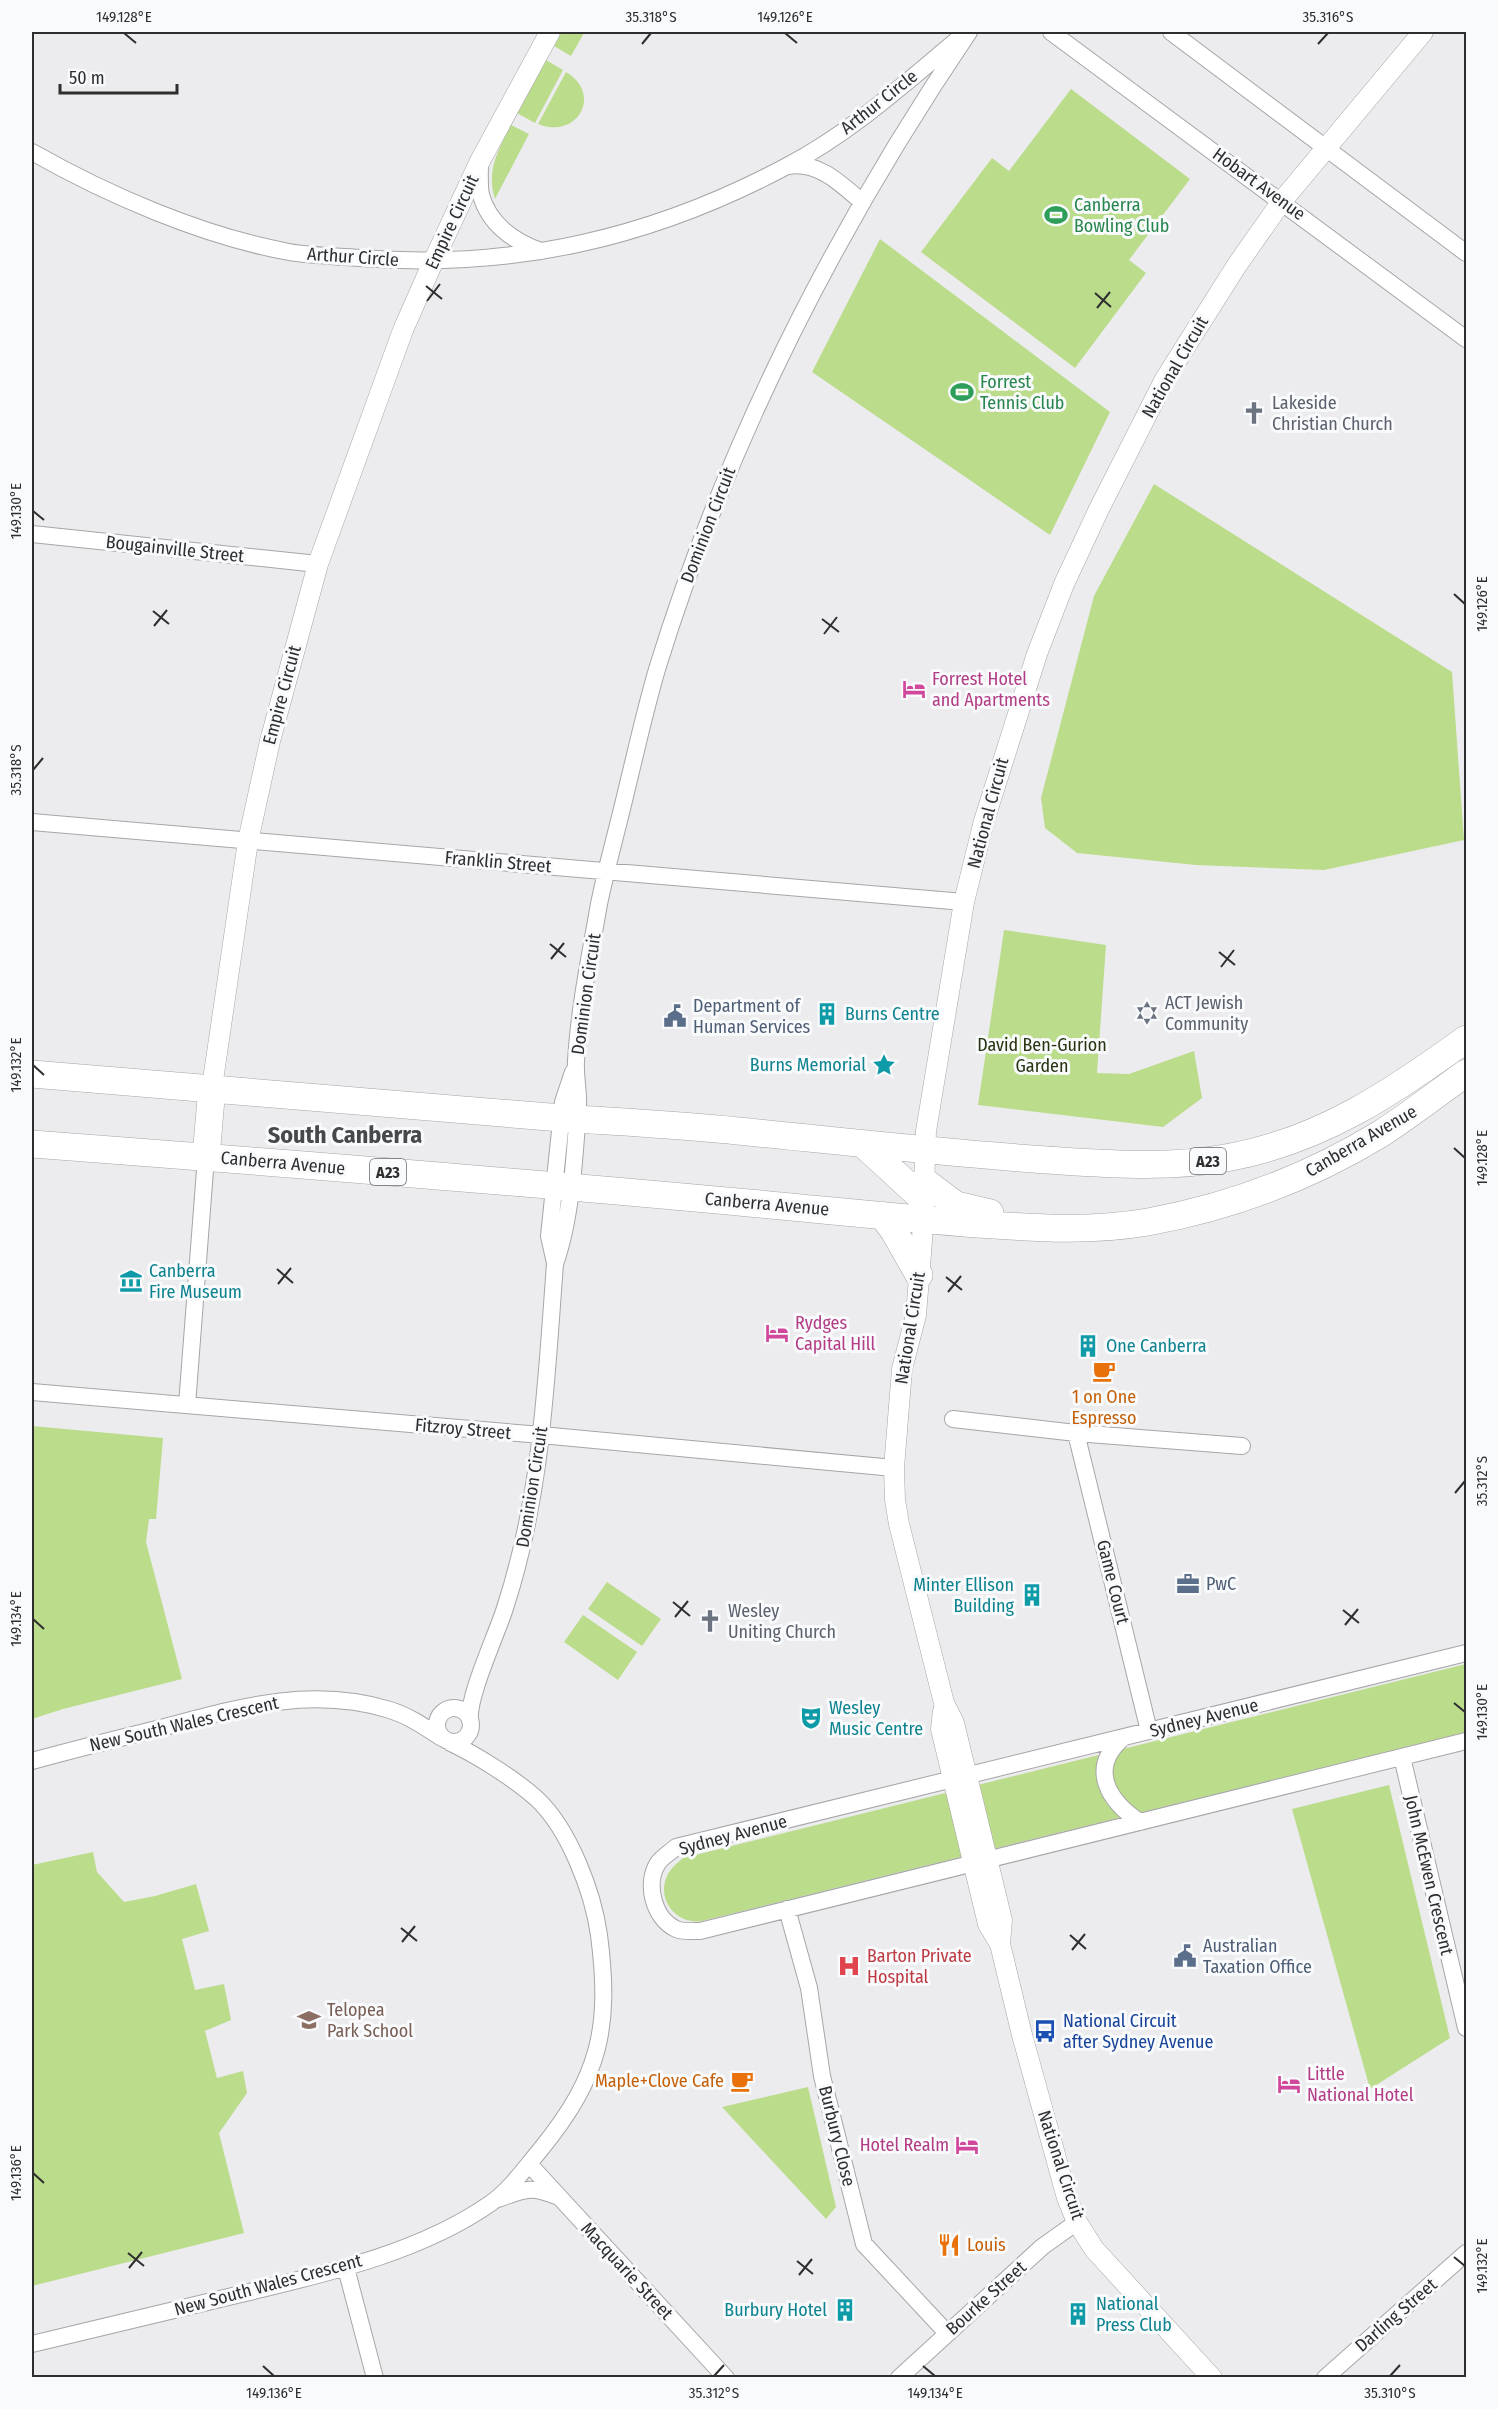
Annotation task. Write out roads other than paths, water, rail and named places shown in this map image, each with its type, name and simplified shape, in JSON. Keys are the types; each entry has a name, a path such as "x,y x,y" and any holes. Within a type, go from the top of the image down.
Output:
{"highway":[{"name":"Canberra Avenue","path":"32,1074 711,1128 925,1150 1115,1165 1185,1163 1237,1156 1309,1136 1344,1120 1403,1085 1467,1039"},
{"name":"Canberra Avenue","path":"32,1144 562,1186 882,1215 923,1200 1027,1228 1074,1230 1122,1226 1188,1213 1258,1193 1298,1177 1358,1147 1404,1118 1467,1073"},
{"name":"Empire Circuit","path":"206,1157 212,1088"},
{"path":"863,1144 923,1200 956,1205 999,1216 1027,1228"},
{"path":"882,1215 894,1231 919,1275"}],"street":[{"name":"Empire Circuit","path":"212,1088 248,841 270,741 318,564 403,330 480,161 550,32"},
{"name":"Arthur Circle","path":"32,152 63,170 173,218 224,236 291,253 433,262 543,251 611,237 669,219 745,188 787,166 868,114 968,32"},
{"name":"Dominion Circuit","path":"470,1721 472,1703 513,1585 534,1492 542,1435 555,1264 565,1237 562,1186 569,1118 563,1102 575,1066 580,1013 607,872 657,668 693,561 725,478 806,307 862,201 933,84 968,32"},
{"name":"Hobart Avenue","path":"1051,32 1467,339"},
{"path":"1170,32 1467,253"},
{"name":"National Circuit","path":"1212,2378 1094,2249 1077,2222 1064,2189 1000,1944 988,1924 980,1862 960,1778 954,1724 944,1703 899,1524 895,1500 894,1468 902,1369 916,1315 926,1131 964,902 984,821 1036,654 1064,584 1099,509 1165,379 1237,266 1282,201 1325,146 1423,32"},
{"path":"480,161 481,195 491,216 513,238 543,251"},
{"path":"787,166 801,165 823,171 862,201"},
{"name":"Bougainville Street","path":"32,534 318,564"},
{"name":"Franklin Street","path":"32,822 964,902"},
{"name":"Empire Circuit","path":"187,1406 206,1157"},
{"name":"Fitzroy Street","path":"32,1392 542,1435 894,1468"},
{"path":"953,1419 1076,1433 1242,1446"},
{"name":"Game Court","path":"1076,1433 1149,1731"},
{"name":"Sydney Avenue","path":"1467,1653 676,1847 659,1862 651,1885 660,1915 664,1920 677,1930 700,1931 1467,1741"},
{"name":"Dominion Circuit","path":"446,1710 455,1706 467,1694 483,1669"},
{"name":"New South Wales Crescent","path":"32,1761 233,1709 280,1700 360,1703 407,1716 497,1770 540,1802 571,1849 595,1911 604,1977 603,2021 598,2049 591,2070 576,2099 554,2133 529,2164 494,2200"},
{"path":"446,1710 461,1710 467,1714 470,1721 470,1731 459,1742 445,1740 436,1724 446,1710"},
{"name":"New South Wales Crescent","path":"407,1716 435,1714 446,1710"},
{"path":"1123,1738 1112,1747 1105,1761 1108,1792 1127,1813 1140,1822"},
{"name":"John McEwen Crescent","path":"1402,1757 1467,2028"},
{"name":"Burbury Close","path":"788,1910 809,1988 822,2076 864,2244 947,2333"},
{"name":"Macquarie Street","path":"529,2164 726,2378"},
{"name":"New South Wales Crescent","path":"32,2344 346,2268 441,2232 494,2200 524,2190 539,2189 560,2198"},
{"name":"Bourke Street","path":"899,2378 1042,2247 1077,2222"},
{"name":"Darling Street","path":"1325,2378 1467,2253"},
{"path":"346,2268 375,2378"}],"place":[{"name":"Canberra Bowling Club","path":"1056,215"},
{"name":"Forrest Tennis Club","path":"962,392"},
{"name":"Lakeside Christian Church","path":"1254,413"},
{"name":"Forrest Hotel and Apartments","path":"914,689"},
{"name":"ACT Jewish Community","path":"1147,1013"},
{"name":"Burns Centre","path":"827,1014"},
{"name":"Department of Human Services","path":"675,1016"},
{"name":"Burns Memorial","path":"884,1065"},
{"name":"Canberra Fire Museum","path":"131,1281"},
{"name":"Rydges Capital Hill","path":"777,1333"},
{"name":"One Canberra","path":"1088,1346"},
{"name":"1 on One Espresso","path":"1104,1371"},
{"name":"PwC","path":"1188,1584"},
{"name":"Minter Ellison Building","path":"1032,1595"},
{"name":"Wesley Uniting Church","path":"710,1621"},
{"name":"Wesley Music Centre","path":"811,1718"},
{"name":"Australian Taxation Office","path":"1185,1956"},
{"name":"Barton Private Hospital","path":"849,1966"},
{"name":"Telopea Park School","path":"309,2020"},
{"name":"National Circuit after Sydney Avenue","path":"1045,2031"},
{"name":"Maple+Clove Cafe","path":"742,2081"},
{"name":"Little National Hotel","path":"1289,2084"},
{"name":"Hotel Realm","path":"967,2145"},
{"name":"Louis","path":"949,2245"},
{"name":"Burbury Hotel","path":"845,2310"},
{"name":"National Press Club","path":"1078,2314"}],"district":[{"name":"South Canberra","path":"345,1135"}],"park label":[{"name":"David Ben-Gurion Garden","path":"1042,1055"}]}
